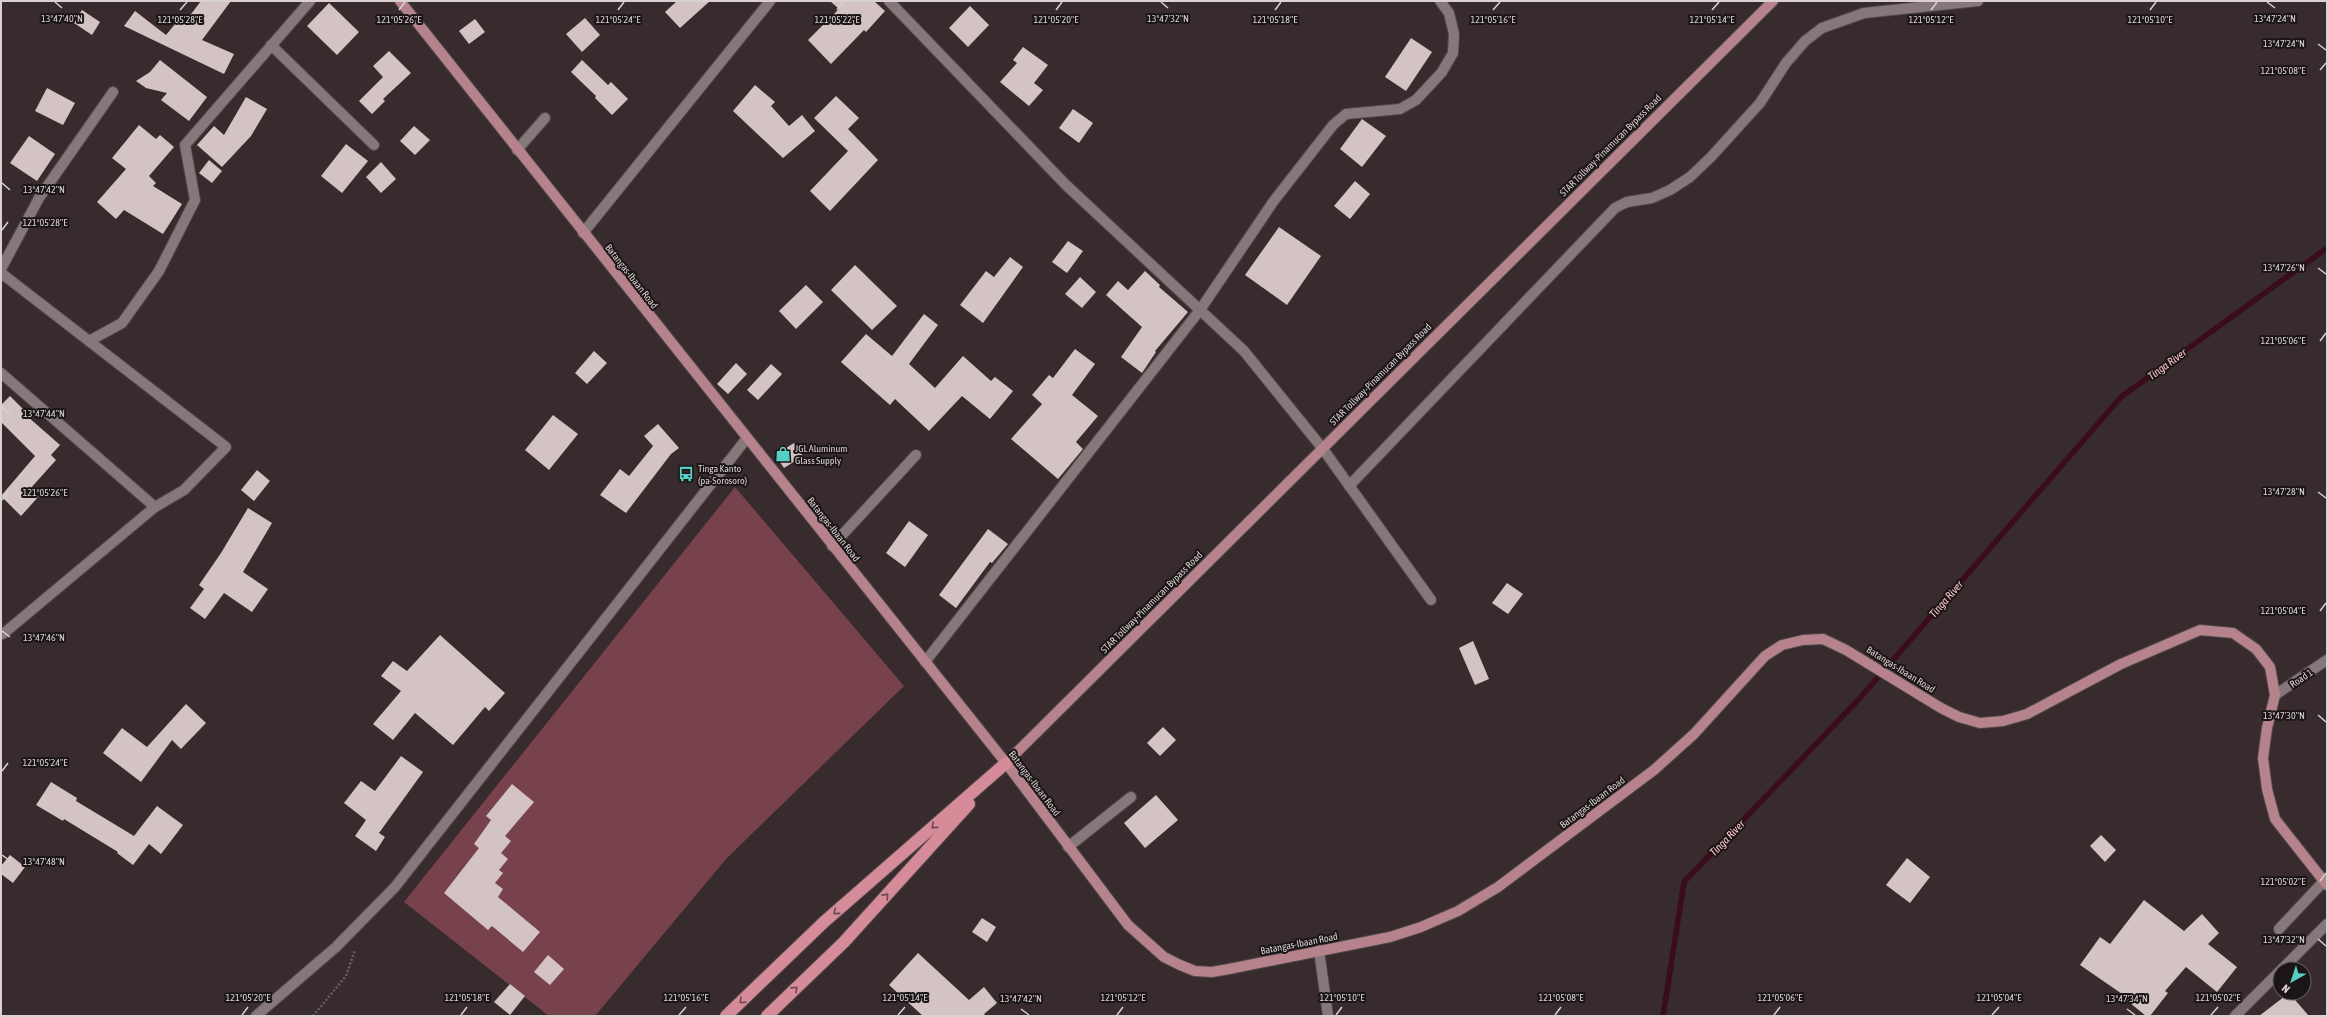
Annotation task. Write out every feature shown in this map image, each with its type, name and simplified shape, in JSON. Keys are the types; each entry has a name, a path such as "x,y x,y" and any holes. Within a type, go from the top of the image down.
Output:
{"highway":[{"path":"726,1016 824,922 1006,763"},
{"path":"767,1016 844,942 1006,763"}],"main road":[{"name":"Batangas-Ibaan Road","path":"400,1 1006,763 1128,925 1164,957 1180,965 1195,971 1212,972 1390,936 1421,927 1458,911 1498,887 1654,770 1694,734 1765,656 1782,645 1803,640 1823,639 1846,650 1959,717 1980,723 2003,721 2027,714 2121,664 2200,630 2233,633 2256,649 2270,668 2275,696 2267,728 2263,758 2267,789 2275,819 2325,883"},
{"name":"STAR Tollway-Pinamucan Bypass Road","path":"1006,763 1772,1"}],"street":[{"path":"89,341 122,323 160,270 195,200 185,145 310,1"},
{"path":"583,233 770,1"},
{"path":"889,1 1066,185 1244,351 1323,449 1431,600"},
{"path":"925,662 1200,310 1273,202 1333,125 1346,114 1400,108 1416,100 1442,72 1453,53 1454,34 1449,13 1440,1"},
{"path":"1349,486 1616,208 1627,202 1652,198 1670,190 1690,177 1711,157 1760,103 1786,63 1805,41 1822,28 1864,13 1978,1"},
{"path":"271,45 374,144"},
{"path":"1,269 39,198 113,92"},
{"path":"517,150 545,118"},
{"path":"1,274 226,447 184,490 154,507 3,634"},
{"path":"1,373 154,507"},
{"path":"256,1016 336,947 396,887 747,438"},
{"path":"832,546 916,455"},
{"name":"Road 1","path":"2275,696 2327,660"},
{"path":"1068,847 1131,797"},
{"path":"2279,929 2325,883"},
{"path":"2290,961 2327,924"},
{"path":"1319,950 1328,1016"},
{"path":"2235,1016 2272,979"}],"path":[{"path":"313,1016 346,976 356,946"}],"shaded area":[{"path":"735,487 904,686 726,859 595,1016 549,1016 404,902"}],"building":[{"path":"201,1 231,1 202,40 234,54 224,74 124,26 135,11 166,35 180,18 185,22"},
{"path":"677,1 710,1 680,28 665,12"},
{"path":"830,1 874,1 885,11 866,32 864,30 831,64 808,40 839,9"},
{"path":"329,3 359,32 337,55 307,26"},
{"path":"970,6 989,25 968,47 949,28"},
{"path":"82,10 100,22 92,35 74,23"},
{"path":"585,18 600,35 582,52 566,34"},
{"path":"475,19 485,32 469,44 459,31"},
{"path":"1411,38 1432,52 1406,91 1385,77"},
{"path":"1023,47 1048,65 1034,83 1043,90 1029,106 1000,82 1017,63 1013,60"},
{"path":"389,51 411,73 383,99 385,101 372,114 359,101 383,77 373,66"},
{"path":"160,60 207,97 189,121 161,100 167,93 146,88 136,81 150,72"},
{"path":"582,60 608,85 611,82 628,99 612,115 595,98 596,96 571,72"},
{"path":"755,85 775,102 771,106 789,126 802,115 815,131 783,158 733,111"},
{"path":"47,88 75,103 63,125 35,111"},
{"path":"836,96 859,118 848,129 878,160 830,211 810,191 848,151 814,118"},
{"path":"246,97 267,109 251,136 222,167 197,145 214,126 224,135"},
{"path":"1073,109 1093,123 1079,143 1059,128"},
{"path":"1362,119 1386,136 1362,167 1340,149"},
{"path":"139,125 156,139 160,135 174,147 149,176 156,183 153,186 182,204 163,234 124,210 116,219 97,202 126,169 112,158"},
{"path":"414,126 430,140 415,155 400,141"},
{"path":"29,136 55,154 37,181 10,163"},
{"path":"346,144 368,161 342,193 321,176"},
{"path":"209,160 222,171 212,183 199,173"},
{"path":"381,162 396,179 381,193 366,177"},
{"path":"1355,181 1370,194 1350,219 1334,206"},
{"path":"1279,227 1321,256 1287,305 1245,275"},
{"path":"1068,241 1083,251 1067,273 1052,262"},
{"path":"1010,257 1023,267 983,323 960,305 986,271 994,277"},
{"path":"855,265 897,306 872,330 831,290"},
{"path":"1145,271 1160,285 1159,287 1188,312 1155,351 1156,352 1142,373 1121,357 1142,327 1106,295 1118,281 1128,290"},
{"path":"1080,277 1096,292 1082,308 1065,294"},
{"path":"806,285 823,302 796,329 779,311"},
{"path":"924,314 938,325 909,364 935,388 963,356 991,381 995,377 1013,391 990,419 962,396 929,431 895,399 890,405 841,362 866,334 892,356"},
{"path":"1075,349 1095,364 1072,395 1098,416 1076,442 1083,449 1058,479 1011,439 1042,404 1032,395 1049,375 1053,378"},
{"path":"594,351 607,363 587,384 575,373"},
{"path":"736,363 747,374 728,394 717,384"},
{"path":"771,364 782,374 758,400 747,390"},
{"path":"10,396 28,414 27,416 60,445 51,455 56,460 30,489 39,496 21,516 1,496 35,456 1,422 1,405"},
{"path":"553,415 578,434 549,470 525,450"},
{"path":"658,424 679,448 671,454 626,513 600,495 620,469 629,476 653,446 644,436"},
{"path":"794,443 803,456 784,468 775,455"},
{"path":"257,470 270,481 254,501 241,490"},
{"path":"248,508 272,523 243,572 268,589 252,612 224,593 205,619 190,608 204,589 199,585 221,553"},
{"path":"909,521 928,535 905,567 886,553"},
{"path":"988,529 1008,544 992,563 990,562 956,608 939,595"},
{"path":"1507,583 1523,594 1508,614 1492,603"},
{"path":"440,635 505,693 489,711 485,707 453,745 415,713 393,740 373,724 401,691 381,676 393,661 407,671"},
{"path":"1473,641 1489,679 1475,685 1459,648"},
{"path":"186,704 206,723 181,749 172,740 141,782 103,753 122,728 147,747"},
{"path":"1163,727 1176,740 1160,756 1147,743"},
{"path":"401,756 423,772 379,833 385,837 376,851 355,836 366,820 344,803 361,781 375,791"},
{"path":"51,782 77,798 76,801 134,836 157,806 183,825 161,854 149,844 133,865 117,853 118,852 64,819 63,821 36,805"},
{"path":"512,784 534,802 505,836 511,841 501,853 508,859 499,870 503,873 495,883 503,889 498,897 540,932 523,952 492,926 488,930 444,893 479,848 474,844 491,820 486,816"},
{"path":"1156,795 1178,820 1145,848 1124,823"},
{"path":"2101,835 2116,850 2105,862 2090,846"},
{"path":"10,855 25,867 13,883 1,874 1,866"},
{"path":"1907,858 1930,877 1910,903 1886,885"},
{"path":"2144,900 2184,931 2202,914 2219,933 2208,944 2237,967 2217,992 2186,967 2165,991 2168,993 2150,1016 2146,1016 2124,998 2125,996 2080,965 2100,937 2110,944"},
{"path":"982,918 996,927 987,942 972,932"},
{"path":"918,953 969,1000 984,987 997,1003 984,1014 986,1016 923,1016 889,985"},
{"path":"548,955 564,969 550,985 534,972"},
{"path":"510,984 525,996 510,1015 494,1002"},
{"path":"2279,1001 2296,1001 2309,1016 2259,1016"}],"waterway":[{"name":"Tinga River","path":"1663,1016 1684,882 1860,698 2121,397 2327,248"}],"place":[{"name":"JGL Aluminum Glass Supply","path":"783,454"},
{"name":"Tinga Kanto (pa-Sorosoro)","path":"686,474"}]}
